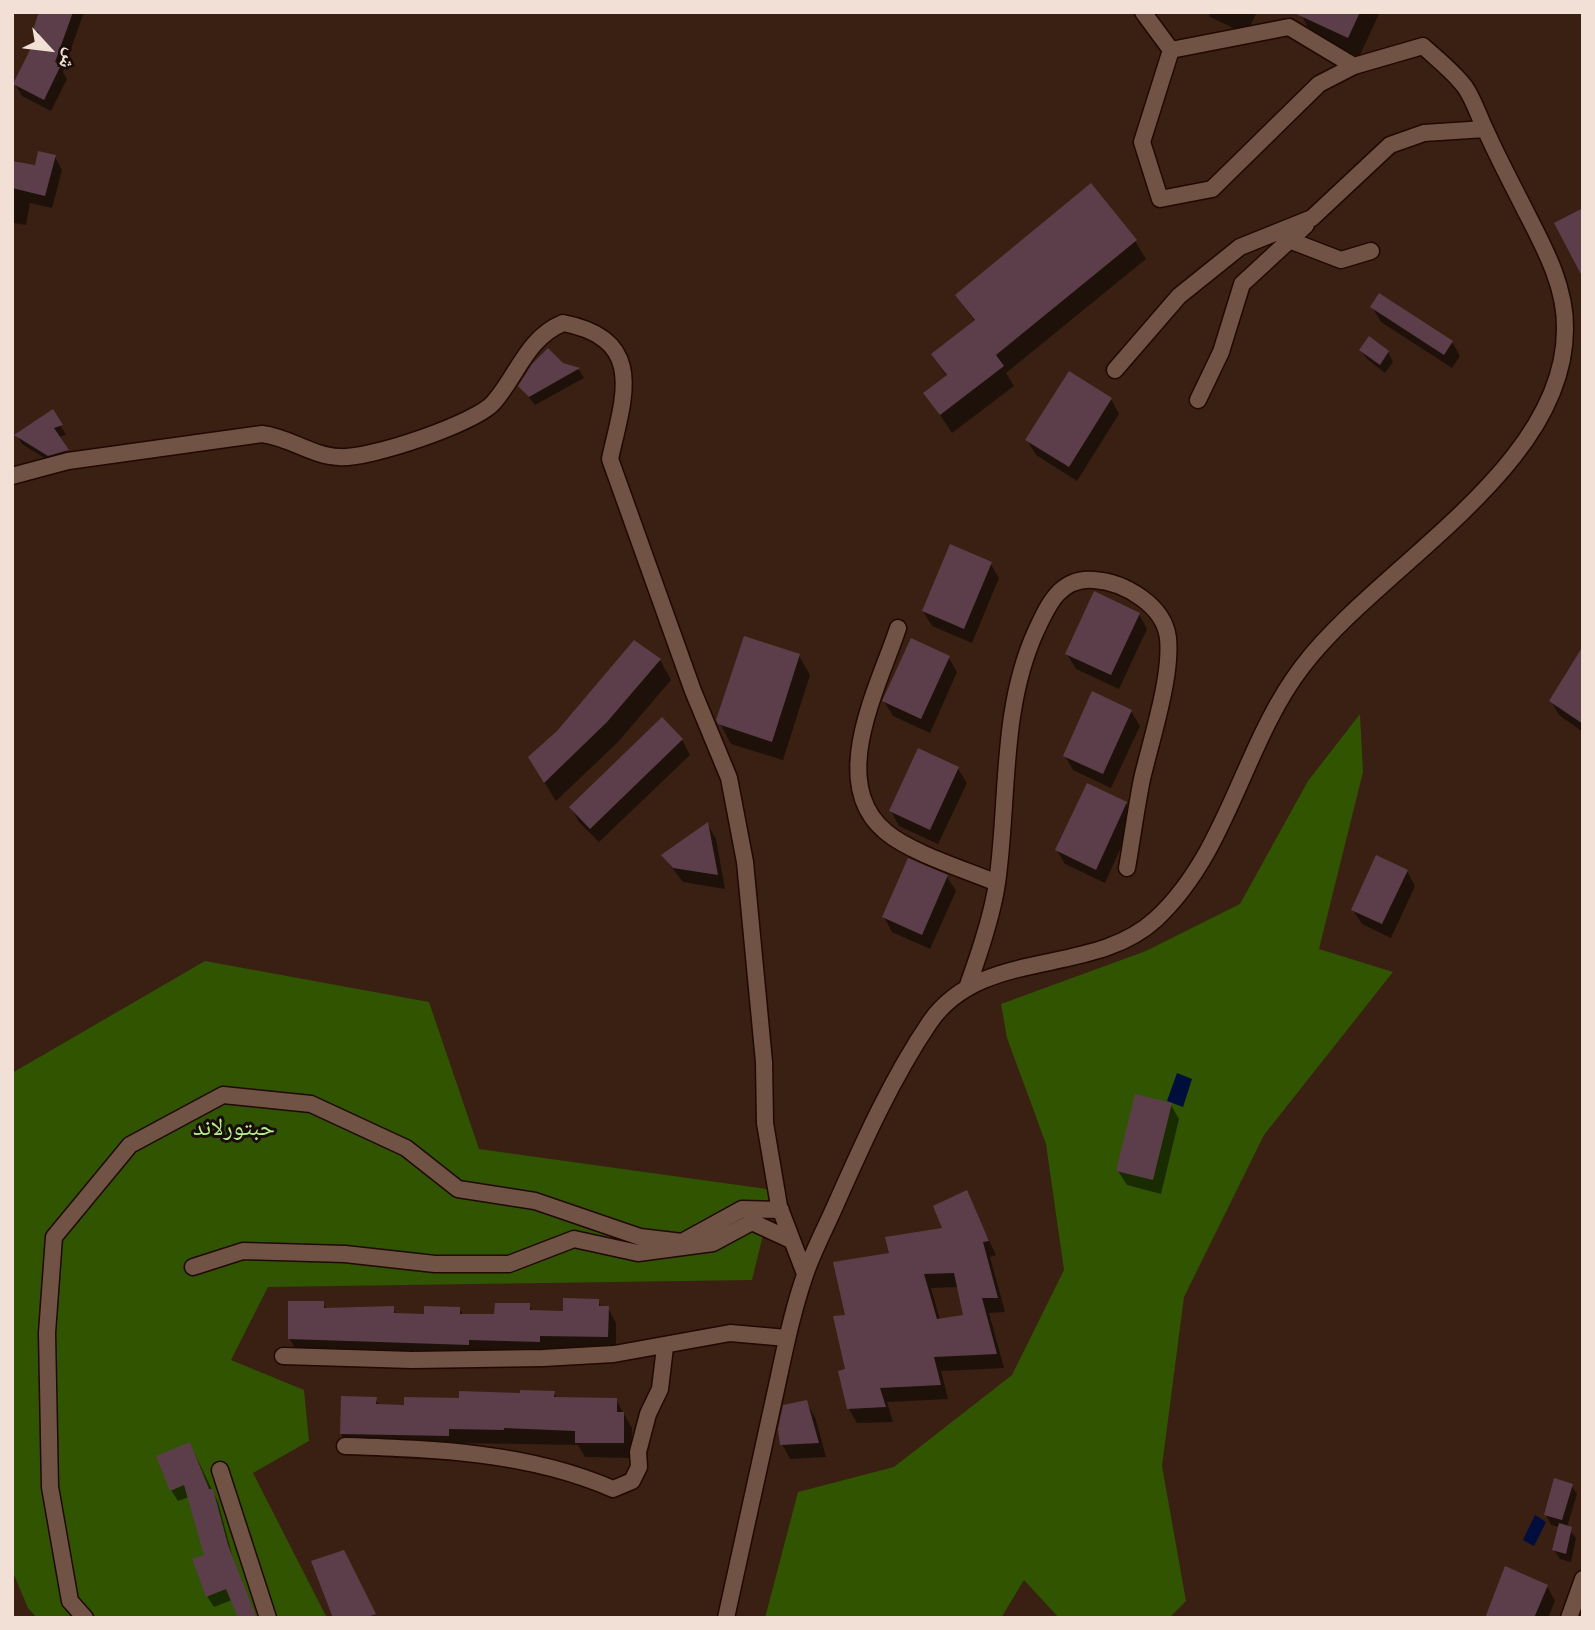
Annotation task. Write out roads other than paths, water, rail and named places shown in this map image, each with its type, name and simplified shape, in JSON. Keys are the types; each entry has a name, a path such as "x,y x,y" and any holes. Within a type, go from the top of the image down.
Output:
{"street":[{"path":"1143,12 1171,50"},
{"path":"1171,50 1289,27 1354,65"},
{"path":"726,1618 788,1338 805,1274 864,1140 930,1023 945,1003 968,985 1014,968 1096,949 1128,936 1156,919 1195,871 1223,821 1277,702 1301,667 1335,626 1461,515 1515,454 1534,425 1560,369 1566,328 1558,281 1466,88 1423,46 1354,65 1319,84 1212,189 1160,199 1142,142 1171,50"},
{"path":"1198,400 1221,352 1242,284 1390,145 1424,132 1485,129"},
{"path":"1115,370 1179,296 1240,247 1312,218"},
{"path":"1289,240 1341,260 1371,251"},
{"path":"12,475 68,460 262,434 280,436 339,457 362,456 389,449 481,415 495,401 527,350 546,330 564,323 596,333 617,352 625,369 626,392 620,430 610,459 684,666 729,778 746,862 764,1062 765,1123 780,1210 805,1274"},
{"path":"968,985 997,883 1010,718 1034,634 1064,585 1091,579 1110,582 1138,596 1154,609 1168,638 1161,701 1141,783 1127,868"},
{"path":"898,628 861,738 857,781 883,830 939,859 997,883"},
{"path":"85,1618 70,1601 50,1487 47,1333 54,1237 130,1145 223,1095 311,1104 406,1148 458,1189 535,1201 640,1237 682,1242 742,1209 780,1210"},
{"path":"193,1267 243,1251 345,1254 435,1264 509,1264 574,1239 638,1253 713,1243 752,1222 791,1240"},
{"path":"283,1356 357,1359 542,1358 614,1354 665,1347 730,1333 788,1338"},
{"path":"345,1446 521,1460 557,1468 613,1489 632,1481 639,1467 638,1452 648,1414 660,1389 665,1347"},
{"path":"220,1470 268,1618"},
{"path":"1569,1618 1583,1579"}],"park label":[{"name":"حبتورلاند","path":"234,1130"}]}
